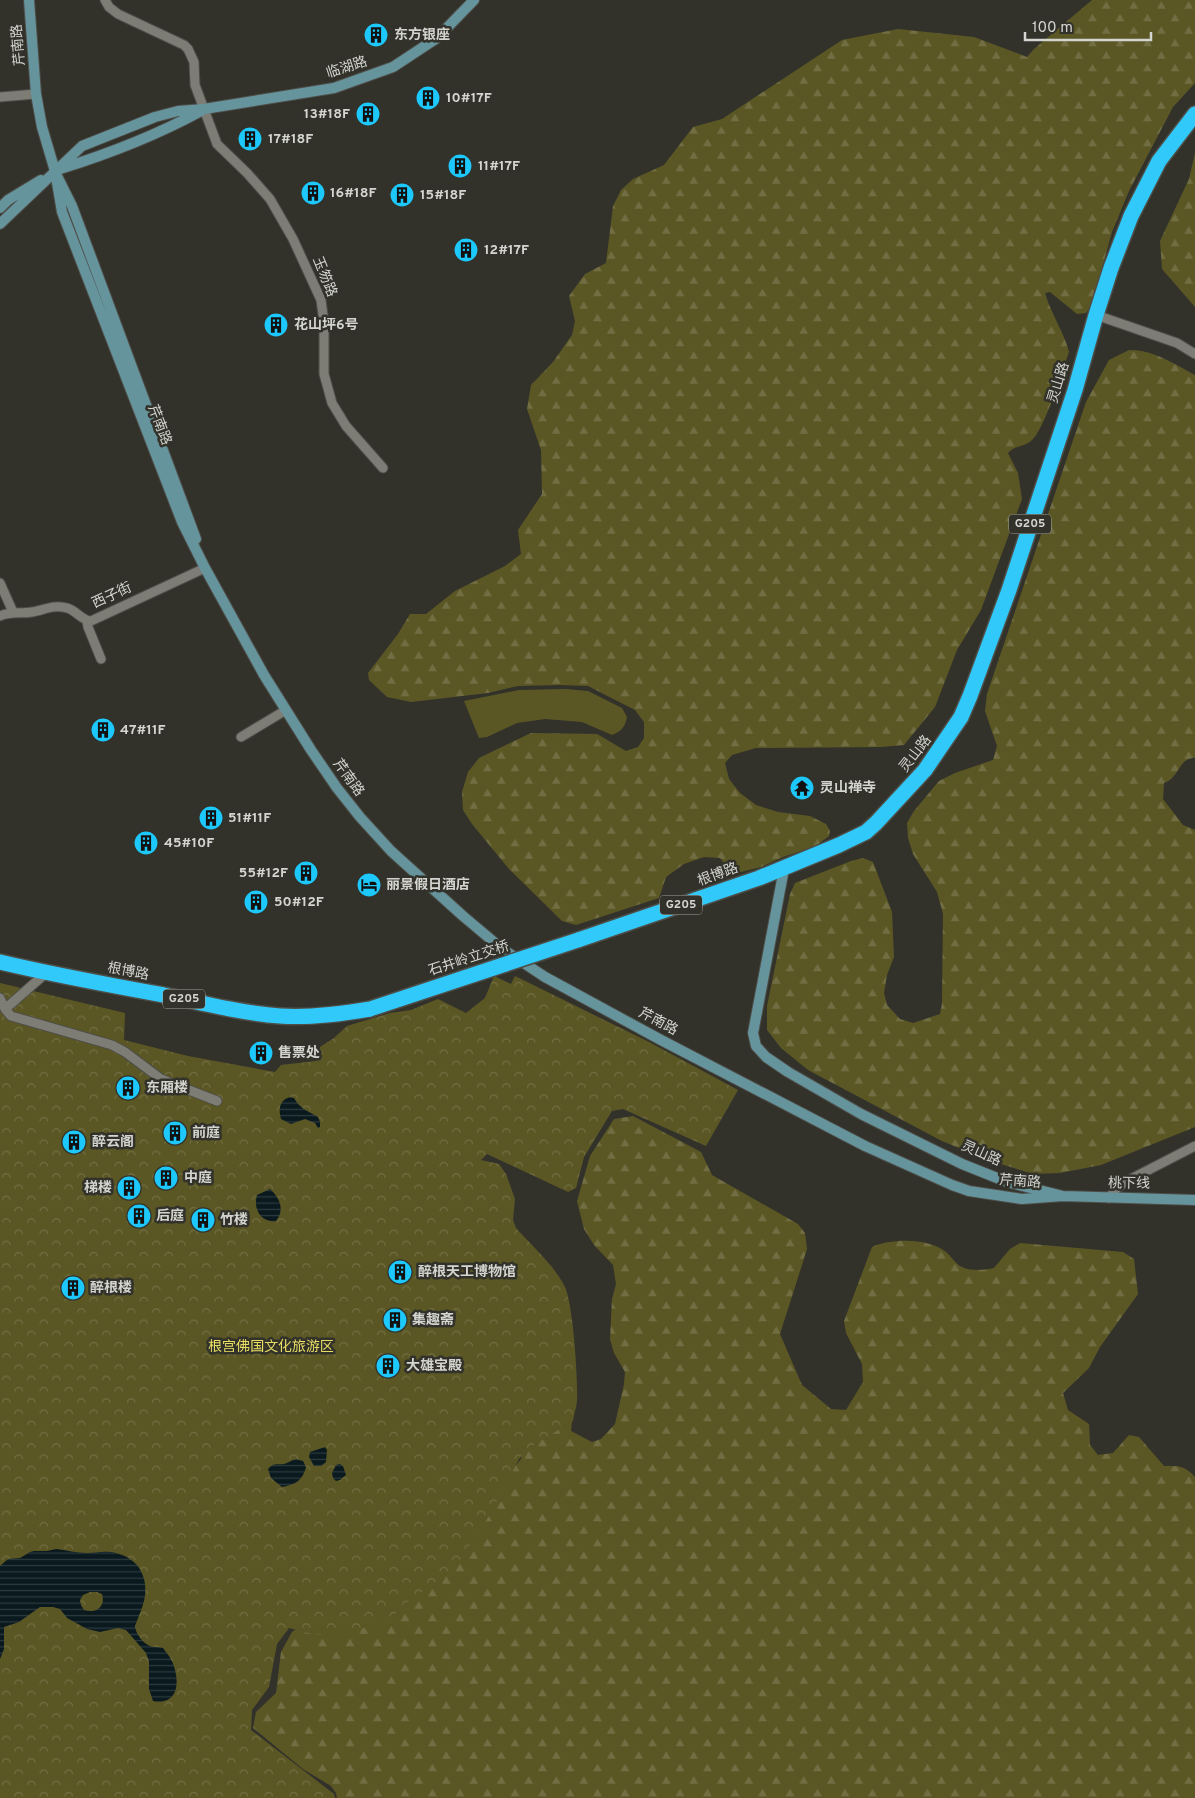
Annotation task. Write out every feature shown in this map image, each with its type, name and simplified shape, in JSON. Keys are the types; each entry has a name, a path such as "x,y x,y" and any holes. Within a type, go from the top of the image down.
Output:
{"highway":[{"name":"灵山路","path":"784,869 839,846 866,832 926,770 961,716 1008,590 1074,390 1096,314 1130,216 1159,161 1195,114"},
{"name":"根博路","path":"578,940 784,869"},
{"name":"石井岭立交桥","path":"370,1009 578,940"},
{"name":"根博路","path":"0,962 46,973 227,1008 280,1016 308,1016 370,1009"}],"main road":[{"name":"芹南路","path":"29,0 36,94 42,127 55,171 62,212 182,522 235,624 286,710 337,788 360,817 440,897 501,948 545,976 661,1040 864,1146 952,1185 969,1191 1022,1199 1063,1196"},
{"name":"临湖路","path":"204,109 334,88 392,67 436,38 474,0"},
{"path":"0,224 82,146 155,117 178,111 204,109"},
{"path":"0,208 8,200 55,171 89,160 160,131 204,109"},
{"name":"灵山路","path":"784,869 755,1019 753,1034 756,1046 766,1057 788,1072 853,1109 962,1164 1007,1182 1063,1196"},
{"name":"桃下线","path":"1063,1196 1195,1200"}],"street":[{"name":"玉笏路","path":"105,0 109,7 118,14 184,45 188,49 194,62 195,85 217,144 247,173 270,200 293,240 321,300 324,322 324,374 332,403 346,426 383,468"},
{"path":"0,97 36,94"},
{"path":"1096,314 1177,343 1195,354"},
{"name":"西子街","path":"0,616 13,612 29,613 56,606 72,609 87,621 96,619 205,568"},
{"path":"0,583 13,612"},
{"path":"87,621 101,660"},
{"path":"241,737 286,710"},
{"path":"5,1008 46,973"},
{"path":"0,998 12,1016 112,1045 125,1052 161,1079 217,1101"},
{"path":"1109,1198 1125,1182 1195,1146"}],"green space":[{"path":"1092,0 1195,0 1195,83 1173,107 1129,191 1112,232 1092,304 1086,313 1077,314 1050,292 1045,293 1069,352 1047,413 1036,435 1028,443 1008,453 1018,473 1022,499 981,610 957,650 935,707 904,745 881,747 756,748 732,755 725,763 729,779 740,793 756,805 778,812 810,816 826,824 830,831 829,836 816,846 761,867 733,874 720,858 704,857 684,864 666,877 659,898 576,925 562,921 509,869 472,824 463,810 462,792 468,772 479,758 531,733 597,734 626,751 638,747 644,738 644,722 635,710 588,686 560,685 518,686 488,693 411,702 387,697 369,680 368,673 398,634 410,614 426,614 455,591 505,566 521,554 518,530 542,494 541,450 527,409 531,385 553,362 572,335 575,321 569,296 585,274 606,263 613,206 621,190 633,179 664,165 693,127 722,119 842,40 898,29 974,37 1027,57"},
{"path":"1195,153 1195,307 1162,269 1160,241 1189,179"},
{"path":"1129,350 1155,355 1195,375 1195,758 1187,760 1171,779 1164,783 1163,799 1183,825 1195,830 1195,1127 1101,1165 1060,1173 1033,1174 988,1160 942,1141 808,1070 781,1048 767,1030 767,1006 790,894 795,883 863,858 873,862 892,912 894,957 887,975 884,993 887,1005 900,1019 913,1023 940,1014 942,1003 943,914 937,892 913,854 908,838 907,823 914,811 939,781 955,773 993,760 997,746 985,711 987,694 1086,402 1109,360"},
{"path":"565,689 588,691 622,708 627,717 624,726 612,735 582,722 545,719 517,723 487,737 479,738 464,701 519,690"},
{"name":"根宫佛国文化旅游区","path":"494,976 511,984 515,976 649,1042 738,1090 706,1146 623,1109 612,1111 584,1157 576,1188 568,1192 487,1154 481,1160 499,1164 506,1174 515,1199 513,1220 516,1228 549,1263 565,1287 573,1324 577,1375 577,1404 573,1421 529,1448 519,1459 489,1516 454,1569 408,1602 388,1620 345,1634 316,1635 289,1628 277,1644 269,1687 252,1710 251,1730 334,1794 335,1798 0,1798 0,983 125,1013 124,1040 188,1056 275,1072 281,1065 316,1061 320,1047 347,1026 390,1013 411,1010 438,999 466,1013 485,998"},
{"path":"633,1116 701,1152 712,1175 798,1224 805,1233 807,1249 780,1334 802,1385 831,1409 846,1410 863,1382 862,1364 846,1333 844,1321 872,1247 900,1241 930,1244 946,1252 960,1266 977,1270 994,1268 1010,1249 1020,1243 1123,1252 1134,1259 1138,1294 1100,1347 1089,1368 1063,1393 1068,1410 1089,1424 1090,1445 1098,1455 1113,1453 1129,1435 1139,1437 1164,1466 1181,1467 1188,1470 1195,1477 1195,1798 337,1798 331,1786 303,1769 253,1728 256,1712 276,1693 281,1652 292,1632 484,1505 521,1459 523,1447 510,1219 574,1402 571,1431 592,1442 601,1439 615,1424 625,1372 614,1353 610,1339 612,1299 616,1284 613,1265 594,1245 584,1229 577,1201 590,1156 614,1119"}],"shaded area":[{"path":"290,1097 294,1098 304,1109 318,1117 320,1127 318,1128 315,1123 305,1119 291,1124 281,1119 282,1102"},
{"path":"270,1189 279,1200 281,1208 276,1221 266,1220 262,1217 256,1205 257,1195"},
{"path":"325,1447 327,1450 326,1462 321,1466 314,1466 309,1457 310,1452"},
{"path":"296,1459 303,1461 306,1467 298,1481 282,1487 271,1478 268,1469 272,1465 284,1464"},
{"path":"340,1464 343,1466 346,1475 336,1481 332,1473 336,1465"},
{"path":"56,1549 83,1553 110,1552 127,1557 134,1562 143,1575 145,1583 143,1604 135,1626 144,1642 151,1646 163,1648 172,1661 177,1683 173,1695 162,1701 153,1701 149,1689 149,1661 146,1653 126,1630 118,1628 100,1632 87,1629 67,1618 60,1609 53,1607 40,1607 19,1622 4,1627 4,1649 0,1659 0,1566 8,1559 20,1558 34,1551","holes":["97,1592 102,1594 103,1603 101,1606 92,1611 84,1610 80,1600 83,1595"]}],"place":[{"name":"东方银座","path":"376,35"},
{"name":"10#17F","path":"428,98"},
{"name":"13#18F","path":"368,114"},
{"name":"17#18F","path":"250,139"},
{"name":"11#17F","path":"460,166"},
{"name":"16#18F","path":"313,193"},
{"name":"15#18F","path":"402,195"},
{"name":"12#17F","path":"466,250"},
{"name":"花山坪6号","path":"276,325"},
{"name":"47#11F","path":"103,730"},
{"name":"灵山禅寺","path":"802,788"},
{"name":"51#11F","path":"211,818"},
{"name":"45#10F","path":"146,843"},
{"name":"55#12F","path":"306,873"},
{"name":"丽景假日酒店","path":"369,885"},
{"name":"50#12F","path":"256,902"},
{"name":"售票处","path":"261,1053"},
{"name":"东厢楼","path":"128,1088"},
{"name":"前庭","path":"175,1133"},
{"name":"醉云阁","path":"74,1142"},
{"name":"中庭","path":"166,1178"},
{"name":"梯楼","path":"129,1188"},
{"name":"后庭","path":"139,1216"},
{"name":"竹楼","path":"203,1220"},
{"name":"醉根天工博物馆","path":"400,1272"},
{"name":"醉根楼","path":"73,1288"},
{"name":"集趣斋","path":"395,1320"},
{"name":"大雄宝殿","path":"388,1366"}]}
